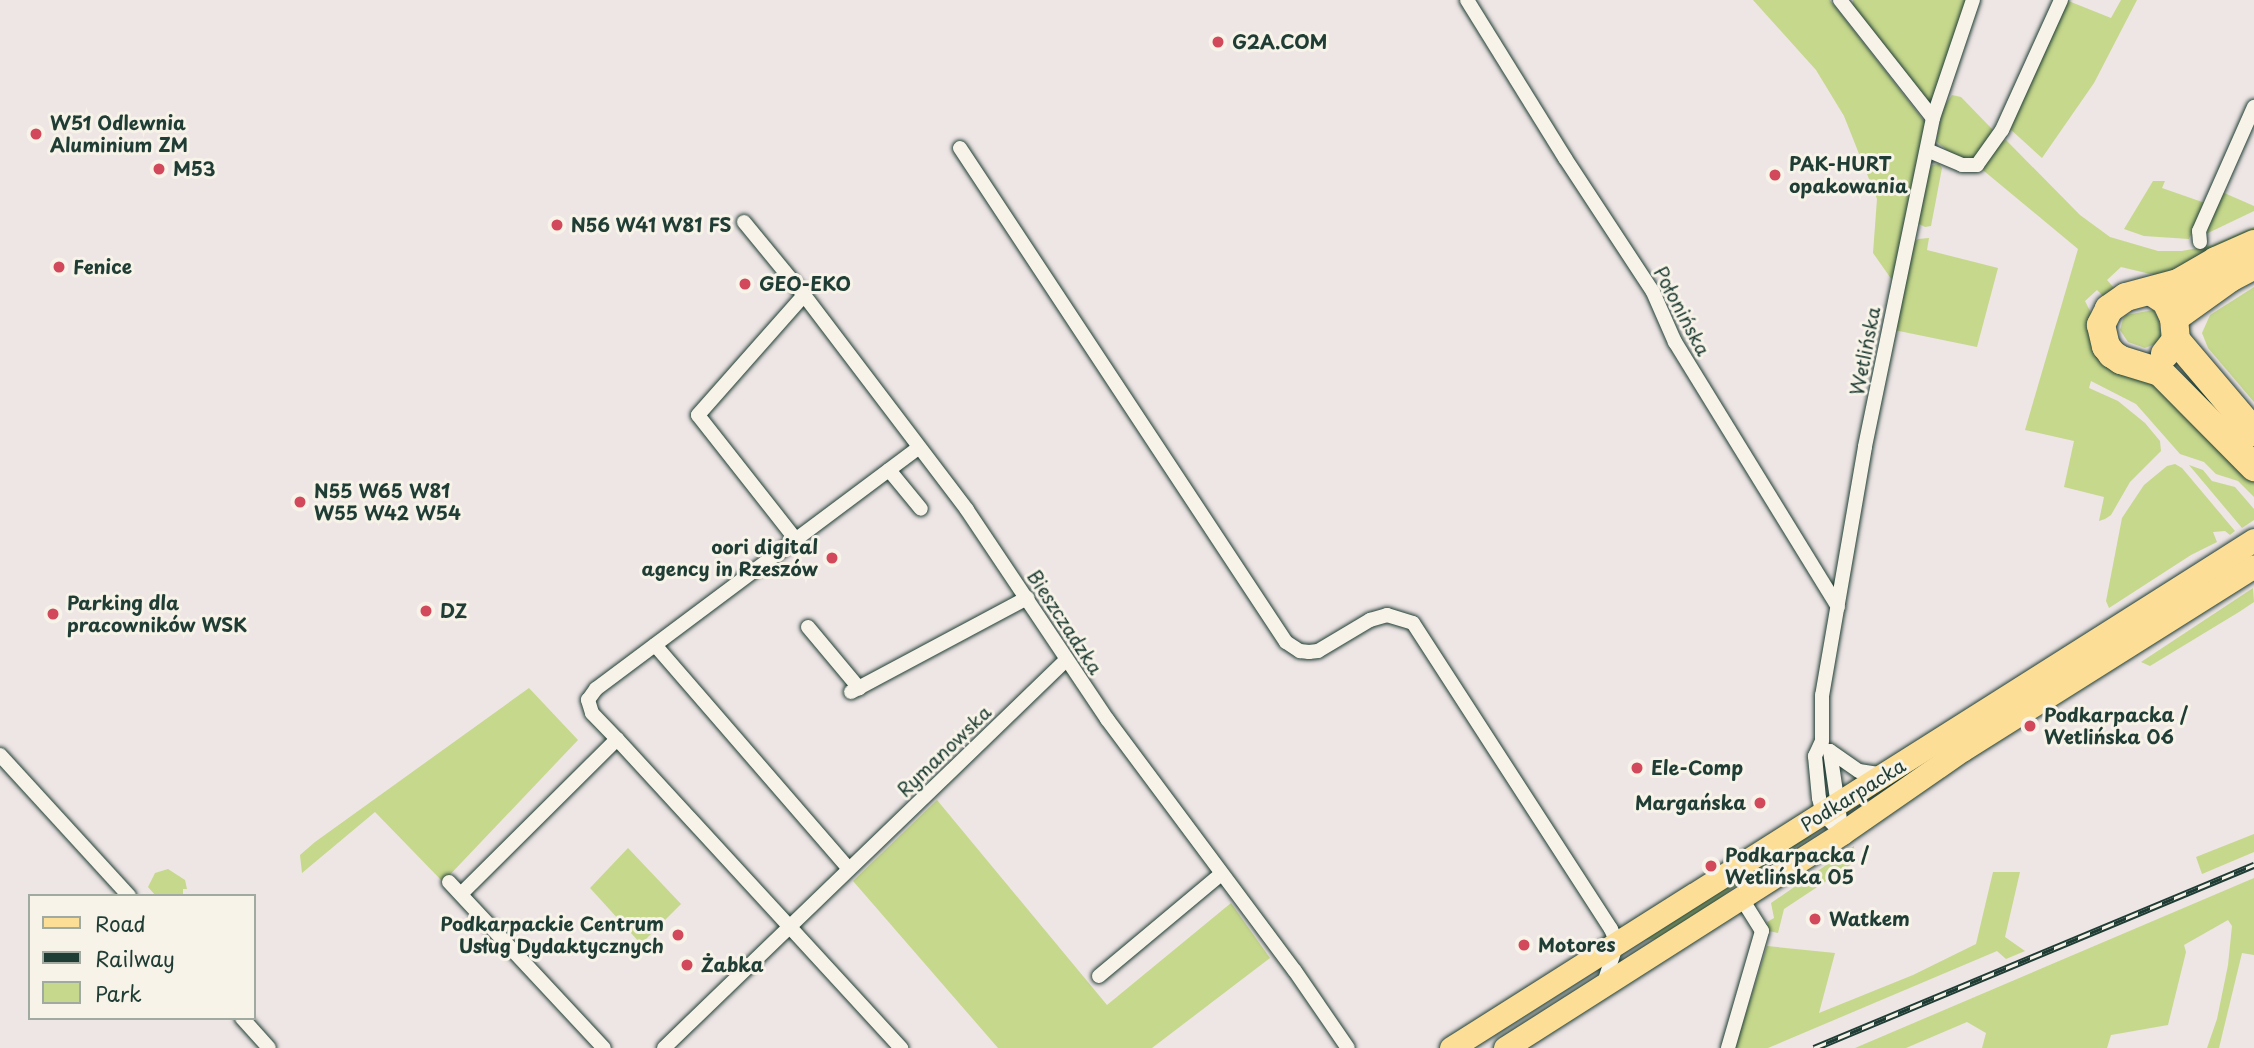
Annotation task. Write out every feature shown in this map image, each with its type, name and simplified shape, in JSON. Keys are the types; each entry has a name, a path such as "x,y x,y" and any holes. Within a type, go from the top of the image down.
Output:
{"highway":[{"path":"2254,244 2216,261 2178,284 2126,297 2103,316 2102,335 2106,346 2121,360 2160,372 2173,383 2254,467"},
{"path":"2136,364 2159,358 2175,329 2202,297 2254,265"},
{"path":"2152,292 2166,301 2175,329 2254,432"}],"main road":[{"name":"Podkarpacka","path":"1505,1048 1842,832 2242,565 2254,540"},
{"name":"Podkarpacka","path":"1451,1048 1885,775 2242,565"}],"street":[{"name":"Połonińska","path":"1466,0 1564,158 1653,292 1675,342 1838,607"},
{"path":"1840,0 1933,118"},
{"name":"Wetlińska","path":"1842,832 1831,809 1822,695 1865,447 1933,118 1973,0"},
{"path":"1927,150 1962,165 1977,165 2001,130 2061,0"},
{"path":"2200,242 2199,231 2254,107"},
{"path":"960,148 1286,642 1300,651 1318,651 1378,618 1398,616 1413,623 1617,943 1662,949"},
{"name":"Bieszczadzka","path":"744,222 804,295 967,510 1066,660 1295,971 1348,1048"},
{"path":"797,541 698,415 804,295"},
{"path":"901,1048 592,713 588,700 596,689 918,448"},
{"path":"890,470 921,509"},
{"path":"808,627 855,690 1027,598"},
{"path":"655,645 849,869"},
{"name":"Rymanowska","path":"664,1048 1066,660"},
{"path":"461,894 617,739"},
{"path":"1826,746 1858,771 1885,775"},
{"path":"0,755 127,894"},
{"path":"1099,976 1222,874"},
{"path":"449,882 604,1048"},
{"path":"1728,1048 1762,931 1741,898"},
{"path":"1602,987 1617,943"},
{"path":"244,1020 269,1048"}],"green space":[{"path":"1753,0 1830,0 1925,122 1892,280 1873,253 1877,199 1844,116 1816,70"},
{"path":"1853,0 1966,0 1936,97 1929,103 1852,8"},
{"path":"2066,0 2111,18 2121,0 2137,0 2094,83 2042,158 2009,128"},
{"path":"1952,95 1961,97 1993,130 1984,152 1968,162 1955,157 1936,141 1943,108"},
{"path":"2006,140 2080,215 2110,237 2158,251 2182,251 2213,245 2254,227 2254,237 2163,277 2121,267 2107,280 2114,288 2103,296 2097,290 2085,301 2091,313 2091,329 2157,384 2239,465 2254,482 2254,497 2238,481 2216,474 2204,462 2180,454 2136,404 2091,381 2089,388 2118,401 2145,423 2160,441 2161,451 2130,482 2111,515 2105,519 2099,521 2104,497 2064,487 2074,441 2025,430 2078,249 1982,168 2001,142"},
{"path":"1939,164 1942,168 1931,226 1925,227 1917,223 1926,176 1932,165"},
{"path":"2153,181 2165,181 2162,188 2205,203 2189,239 2144,236 2124,229"},
{"path":"2222,192 2254,206 2254,211 2208,233 2208,225"},
{"path":"1929,238 1927,250 1998,268 1977,347 1894,330 1912,244 1918,239"},
{"path":"2254,287 2254,402 2208,348 2202,333 2210,315"},
{"path":"2153,310 2158,317 2162,341 2145,348 2128,342 2120,330 2126,315"},
{"path":"2175,464 2182,468 2235,531 2230,535 2225,531 2213,532 2217,542 2191,555 2109,608 2106,601 2122,518 2144,485 2167,466"},
{"path":"2189,465 2203,470 2212,481 2235,487 2254,509 2254,520 2242,528"},
{"path":"2253,588 2254,602 2239,612 2150,666 2141,662"},
{"path":"529,688 578,740 443,882 375,812 302,873 300,855 315,842"},
{"path":"937,800 1107,1005 1231,903 1270,958 1152,1048 998,1048 853,881"},
{"path":"1811,832 1811,837 1743,880 1682,928 1655,939 1643,940"},
{"path":"2254,834 2254,852 2202,874 2196,857"},
{"path":"1854,846 1855,862 1784,909 1778,933 1769,931 1767,922 1774,918 1771,903"},
{"path":"628,848 681,904 641,944 590,888"},
{"path":"168,869 185,880 187,889 183,889 183,894 154,894 148,887 155,873"},
{"path":"1993,872 2020,872 2005,937 2025,951 2006,959 1997,951 1768,1048 1735,1048 1767,946 1835,953 1819,1013 1913,975 1976,944"},
{"path":"2254,878 2254,955 2242,953 2219,1048 2207,1048 2217,1019 2228,965 2232,926 2228,920 2184,945 2186,952 2168,1025 2111,1035 2107,1048 1982,1048 1986,1033 1967,1022 1906,1048 1855,1048"}],"railway":[{"path":"1814,1048 2254,865"}],"place":[{"name":"G2A.COM","path":"1218,42"},
{"name":"W51 Odlewnia Aluminium ZM","path":"36,134"},
{"name":"M53","path":"159,169"},
{"name":"PAK-HURT opakowania","path":"1775,175"},
{"name":"N56 W41 W81 FS","path":"557,225"},
{"name":"Fenice","path":"59,267"},
{"name":"GEO-EKO","path":"745,284"},
{"name":"N55 W65 W81 W55 W42 W54","path":"300,502"},
{"name":"oori digital agency in Rzeszów","path":"832,558"},
{"name":"DZ","path":"426,611"},
{"name":"Parking dla pracowników WSK","path":"53,614"},
{"name":"Podkarpacka / Wetlińska 06","path":"2030,726"},
{"name":"Ele-Comp","path":"1637,768"},
{"name":"Margańska","path":"1760,803"},
{"name":"Podkarpacka / Wetlińska 05","path":"1711,866"},
{"name":"Watkem","path":"1815,919"},
{"name":"Podkarpackie Centrum Usług Dydaktycznych","path":"678,935"},
{"name":"Motores","path":"1524,945"},
{"name":"Żabka","path":"687,965"}]}
